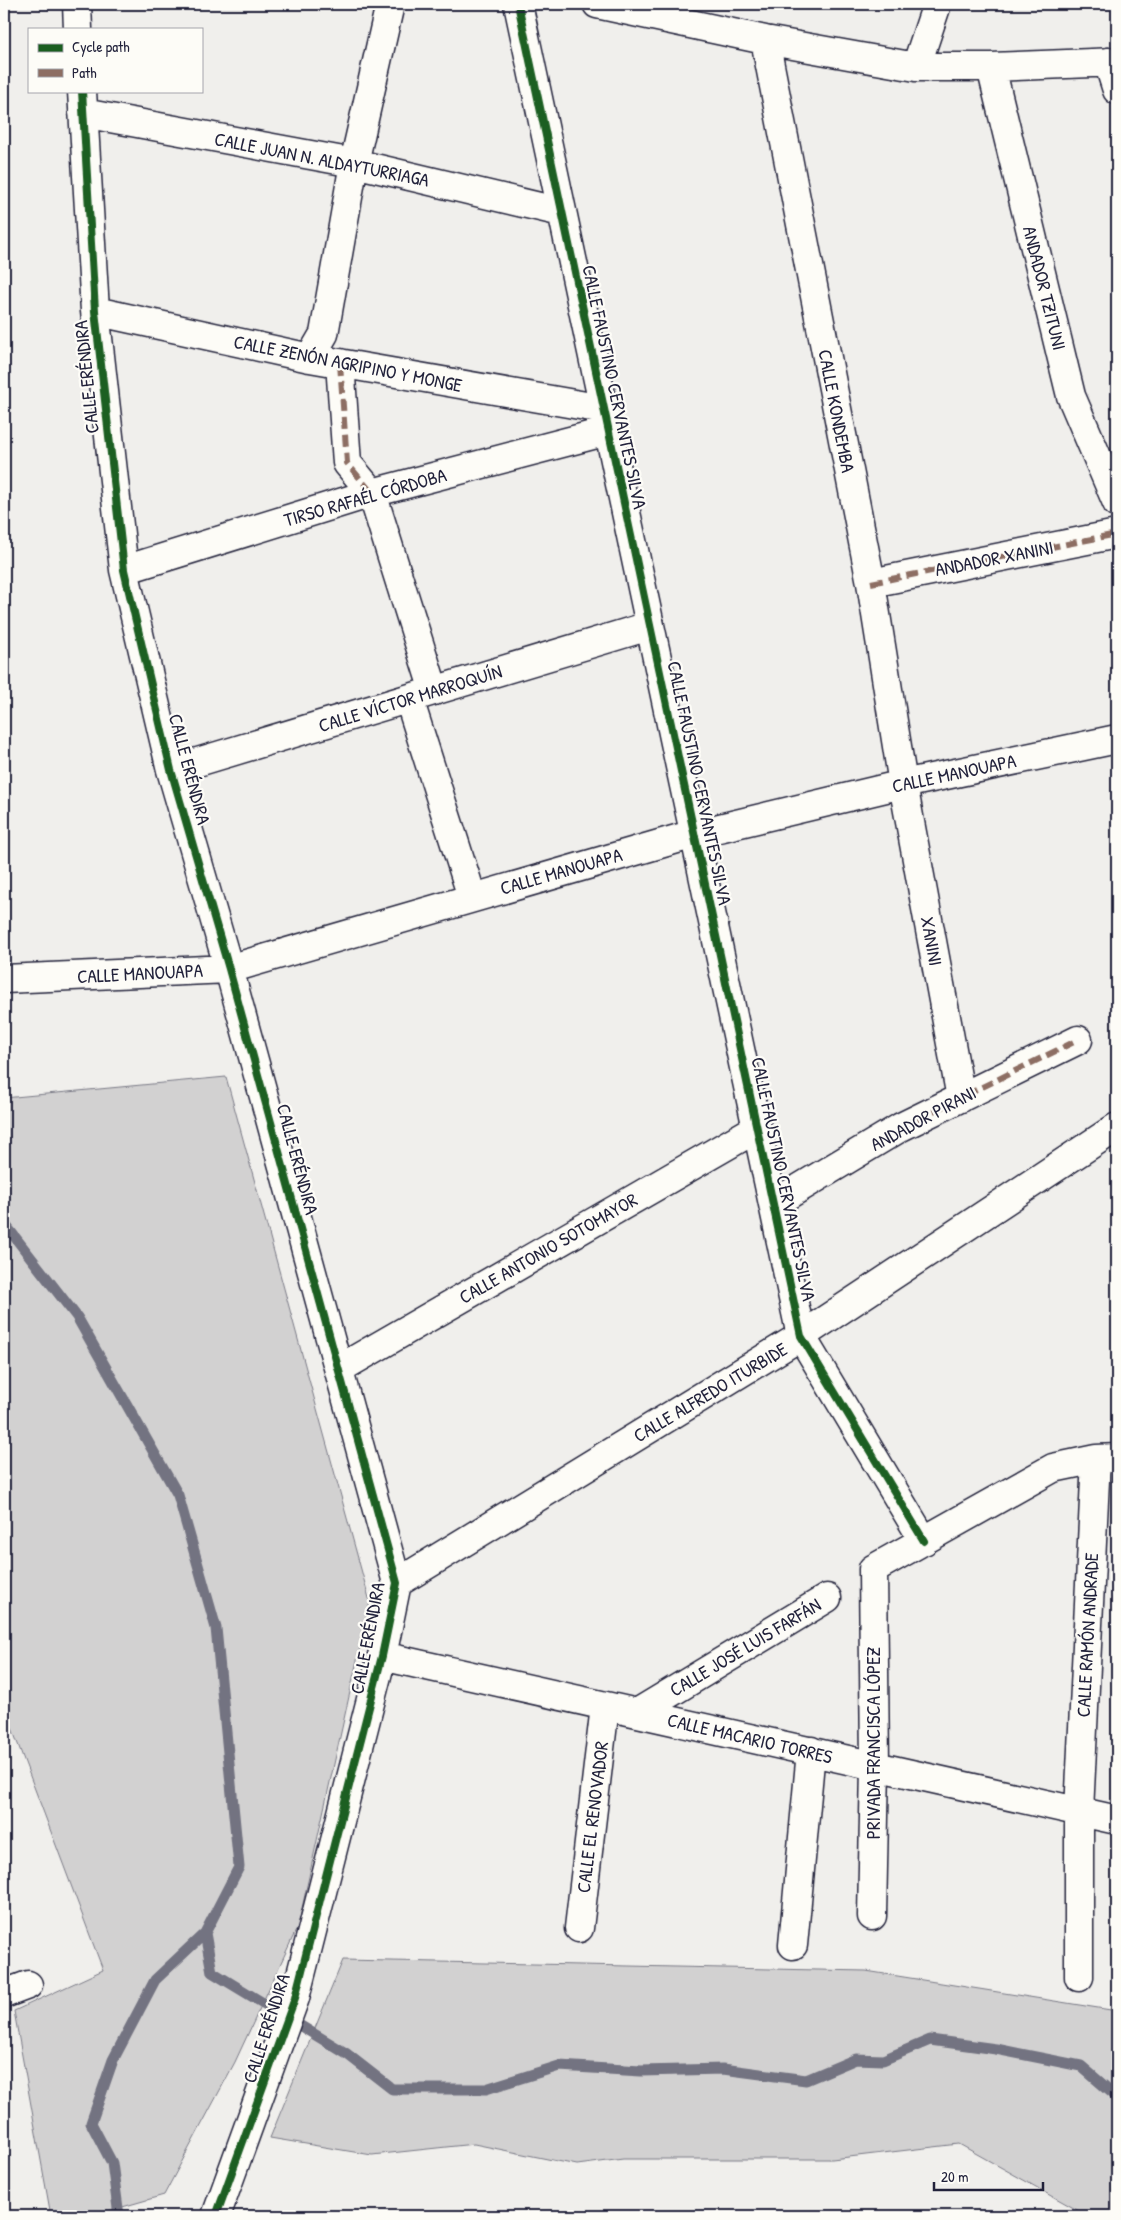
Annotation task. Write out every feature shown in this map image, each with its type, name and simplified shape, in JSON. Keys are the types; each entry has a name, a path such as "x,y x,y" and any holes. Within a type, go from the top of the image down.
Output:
{"street":[{"path":"77,4 78,28"},
{"path":"310,358 324,334 354,163 390,4"},
{"name":"CALLE FAUSTINO CERVANTES SILVA","path":"518,4 801,1336 924,1541"},
{"path":"597,4 765,40 916,66 991,67 1112,62 1117,90"},
{"path":"916,66 936,4"},
{"name":"CALLE KONDEMBA","path":"765,40 871,583 903,784"},
{"name":"ANDADOR TZITUNI","path":"991,67 1071,396 1117,503"},
{"name":"CALLE JUAN N. ALDAYTURRIAGA","path":"82,102 561,212"},
{"name":"CALLE ERÉNDIRA","path":"82,102 94,311 124,570 171,770 229,969 397,1583 382,1656 295,1998 216,2216"},
{"name":"CALLE ZENÓN AGRIPINO Y MONGE","path":"94,311 605,420"},
{"path":"340,363 347,463 372,493 434,691"},
{"name":"TIRSO RAFAÉL CÓRDOBA","path":"124,570 605,420"},
{"name":"ANDADOR XANINI","path":"871,583 1117,534"},
{"name":"CALLE VÍCTOR MARROQUÍN","path":"171,770 649,626"},
{"path":"409,699 472,897"},
{"name":"CALLE MANOUAPA","path":"4,979 229,969 694,834 903,784 1117,740"},
{"name":"XANINI","path":"903,784 961,1098"},
{"name":"ANDADOR PIRANI","path":"773,1204 901,1127 1078,1040"},
{"name":"CALLE ALFREDO ITURBIDE","path":"397,1583 801,1336 1117,1127"},
{"name":"CALLE ANTONIO SOTOMAYOR","path":"339,1369 757,1128"},
{"path":"924,1541 1053,1468 1106,1458"},
{"name":"CALLE RAMÓN ANDRADE","path":"1079,1977 1079,1811 1106,1458"},
{"name":"PRIVADA FRANCISCA LÓPEZ","path":"872,1916 875,1766 872,1570 924,1541"},
{"name":"CALLE JOSÉ LUIS FARFÁN","path":"637,1713 826,1598"},
{"name":"CALLE MACARIO TORRES","path":"382,1656 1117,1820"},
{"name":"CALLE EL RENOVADOR","path":"579,1928 605,1706"},
{"path":"793,1945 811,1751"}],"shaded area":[{"path":"226,1077 370,1602 298,1926 235,2062 164,2195 91,2216 51,2216 14,2011 103,1970 4,1707 4,1098"},
{"path":"343,1960 866,1971 1117,2011 1117,2216 1088,2216 959,2144 832,2159 623,2159 577,2165 474,2144 372,2155 270,2138"}],"waterway":[{"path":"4,1223 77,1317 178,1495 216,1628 239,1867 205,1933 155,1980 113,2060 91,2123 112,2163 119,2216"},
{"path":"205,1933 212,1972 347,2054 392,2089 486,2089 559,2066 641,2071 723,2069 806,2080 856,2059 883,2060 930,2040 996,2049 1081,2066 1117,2097"}],"marked path":[{"path":"340,363 347,463 372,493"},
{"path":"871,583 1117,534"},
{"path":"901,1127 1078,1040"}],"cycle path":[{"path":"518,4 801,1336 924,1541"},
{"path":"82,92 95,311 124,570 171,770 229,969 397,1583 382,1656 295,1998 216,2216"}]}
